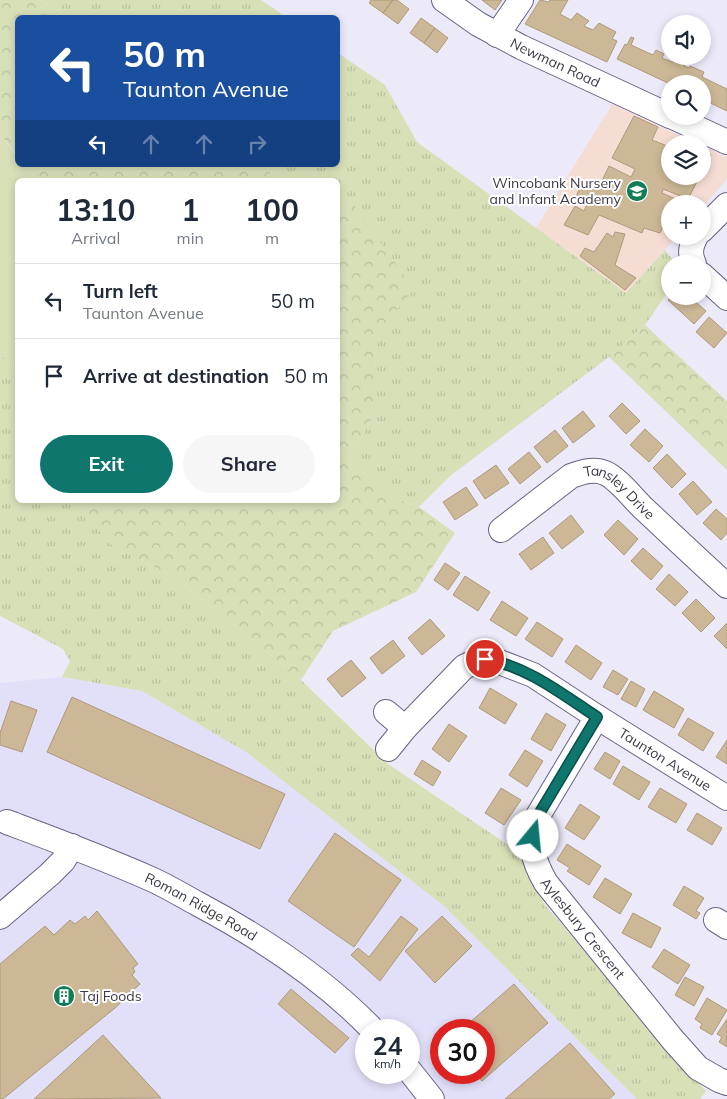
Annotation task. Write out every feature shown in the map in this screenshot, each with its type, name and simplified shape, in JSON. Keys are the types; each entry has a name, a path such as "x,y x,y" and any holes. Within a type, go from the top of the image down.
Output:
{"street":[{"name":"Newman Road","path":"444,0 497,35 661,111"},
{"path":"497,35 521,0"},
{"name":"Newman Road","path":"690,125 727,142"},
{"path":"711,221 727,205"},
{"path":"711,277 727,298"},
{"name":"Tansley Drive","path":"501,530 571,476 594,471 606,473 727,586"},
{"name":"Taunton Avenue","path":"388,749 405,728 464,667 485,659 498,661 534,676 727,798"},
{"path":"386,712 405,728"},
{"name":"Aylesbury Crescent","path":"597,717 536,819 533,836 533,854 537,868 546,883 673,1040 698,1068 727,1083"},
{"name":"Roman Ridge Road","path":"6,822 72,846 153,880 242,928 285,955 361,1019"},
{"path":"0,917 50,874 63,861 72,846"},
{"path":"420,1084 432,1099"}],"shaded area":[{"name":"Wincobank Nursery and Infant Academy","path":"612,104 679,135 661,135 661,185 711,185 711,150 727,157 727,179 711,198 711,195 661,195 661,245 669,245 626,293 536,228"},
{"path":"62,677 142,691 246,752 444,906 637,1099 0,1099 0,683"}],"green space":[{"path":"0,0 40,0 64,15 15,15 15,153 0,134"},
{"path":"40,0 261,0 283,15 64,15"},
{"path":"340,54 385,85 417,142 626,293 665,250 669,255 661,255 661,302 645,325 609,357 450,476 419,507 387,495 349,458 375,414 375,365 379,332 353,204 340,201 340,178 274,178 266,167 340,167"},
{"path":"0,134 15,153 15,167 27,167 36,178 15,178 15,362 0,356"},
{"path":"27,167 266,167 274,178 36,178"},
{"path":"340,201 353,204 414,289 379,332 375,365 375,414 349,458 387,495 419,507 455,533 416,592 333,631 301,680 175,578 106,542 83,503 340,503"},
{"path":"645,325 727,401 727,470 609,357"},
{"path":"0,356 15,362 15,503 83,503 107,542 175,578 301,680 388,764 523,855 544,904 706,1091 700,1099 637,1099 444,906 246,752 142,691 62,677 70,661 63,649 0,616"}],"building":[{"path":"371,0 393,0 383,13 369,3"},
{"path":"393,0 397,0 409,9 398,24 383,13"},
{"path":"482,0 502,0 495,10"},
{"path":"540,0 549,2 550,0 568,0 560,14 571,20 577,13 589,21 584,26 593,30 599,23 616,32 612,39 617,41 607,62 525,24"},
{"path":"421,18 435,28 424,43 410,33"},
{"path":"435,28 448,38 437,53 424,43"},
{"path":"631,37 634,38 631,45 653,55 656,50 661,52 661,65 684,65 704,72 703,75 661,75 661,80 617,59 625,44 627,45"},
{"path":"711,81 727,89 727,111 711,103"},
{"path":"634,116 658,127 652,140 661,144 661,185 695,185 690,195 678,195 663,189 662,193 667,195 661,195 660,233 644,228 642,233 599,215 588,235 564,225 575,206 584,211 588,202 576,197 580,187 586,189 589,182 600,185 609,166 631,177 635,169 612,158"},
{"path":"615,232 625,234 615,265 636,278 625,290 580,256 585,248 594,252 607,233 613,237"},
{"path":"673,305 699,305 706,311 694,324"},
{"path":"709,317 727,333 714,348 696,332"},
{"path":"622,403 640,421 626,434 609,416"},
{"path":"583,411 595,426 573,443 562,428"},
{"path":"645,429 663,446 649,462 630,445"},
{"path":"555,430 568,446 547,463 534,447"},
{"path":"529,452 541,467 520,484 508,469"},
{"path":"667,454 686,474 672,488 653,468"},
{"path":"496,465 509,483 485,499 473,481"},
{"path":"693,481 712,502 697,515 679,494"},
{"path":"466,487 478,505 455,520 443,502"},
{"path":"716,509 727,519 727,533 721,540 703,523"},
{"path":"571,515 584,532 562,549 549,533"},
{"path":"618,520 638,539 624,555 604,535"},
{"path":"543,537 554,553 531,570 519,554"},
{"path":"643,548 663,566 651,580 631,561"},
{"path":"445,563 460,573 448,590 434,580"},
{"path":"669,574 688,592 675,606 656,589"},
{"path":"465,576 490,592 478,611 453,595"},
{"path":"696,599 715,618 701,632 682,613"},
{"path":"502,601 528,618 516,636 490,620"},
{"path":"430,619 445,636 422,655 408,638"},
{"path":"537,622 563,639 552,657 525,639"},
{"path":"727,623 727,649 714,636"},
{"path":"393,640 405,656 382,674 370,658"},
{"path":"576,645 602,663 591,680 565,662"},
{"path":"351,660 366,678 342,697 327,679"},
{"path":"613,670 628,679 618,695 603,687"},
{"path":"631,681 645,689 636,707 621,699"},
{"path":"490,688 517,704 505,724 479,708"},
{"path":"654,691 684,709 674,728 643,710"},
{"path":"72,697 285,794 260,849 47,752"},
{"path":"11,701 37,710 22,752 0,745 0,733"},
{"path":"546,713 566,725 551,751 531,739"},
{"path":"688,718 714,733 703,751 678,735"},
{"path":"449,724 467,736 449,762 432,749"},
{"path":"727,740 727,764 716,757"},
{"path":"525,750 543,761 527,787 509,775"},
{"path":"605,752 620,761 610,779 594,769"},
{"path":"422,760 441,772 433,786 414,774"},
{"path":"623,766 650,782 639,800 613,784"},
{"path":"501,788 521,800 504,825 485,813"},
{"path":"660,788 687,804 676,823 648,807"},
{"path":"580,804 600,817 584,840 565,828"},
{"path":"697,813 722,828 712,845 687,830"},
{"path":"335,833 401,880 354,947 288,901"},
{"path":"567,844 601,866 589,885 567,871 570,868 557,860"},
{"path":"605,878 632,894 620,914 593,897"},
{"path":"684,886 704,898 696,911 700,913 696,919 673,905"},
{"name":"Taj Foods","path":"97,911 138,964 133,968 135,972 132,975 140,984 115,1008 3,1099 0,1099 0,964 45,926 54,935 70,920 75,924 85,916 88,920"},
{"path":"633,913 661,928 651,948 622,933"},
{"path":"401,916 418,929 380,981 351,955 358,948 369,957"},
{"path":"442,916 472,946 435,983 405,951"},
{"path":"664,949 690,965 678,984 652,967"},
{"path":"685,977 704,987 694,1006 675,995"},
{"path":"514,984 548,1023 495,1070 495,1019 474,1019"},
{"path":"291,989 349,1038 335,1053 278,1004"},
{"path":"707,998 727,1010 712,1035 700,1028 702,1024 695,1019"},
{"path":"727,1019 727,1047 719,1042 722,1037 717,1034"},
{"path":"103,1035 161,1098 34,1099"},
{"path":"570,1043 615,1094 609,1099 505,1099"}],"place":[{"name":"Wincobank Nursery and Infant Academy","path":"637,191"},
{"name":"Taj Foods","path":"64,996"}],"route":[{"path":"485,659 498,661 534,676 597,717 536,819 533,836"}]}
